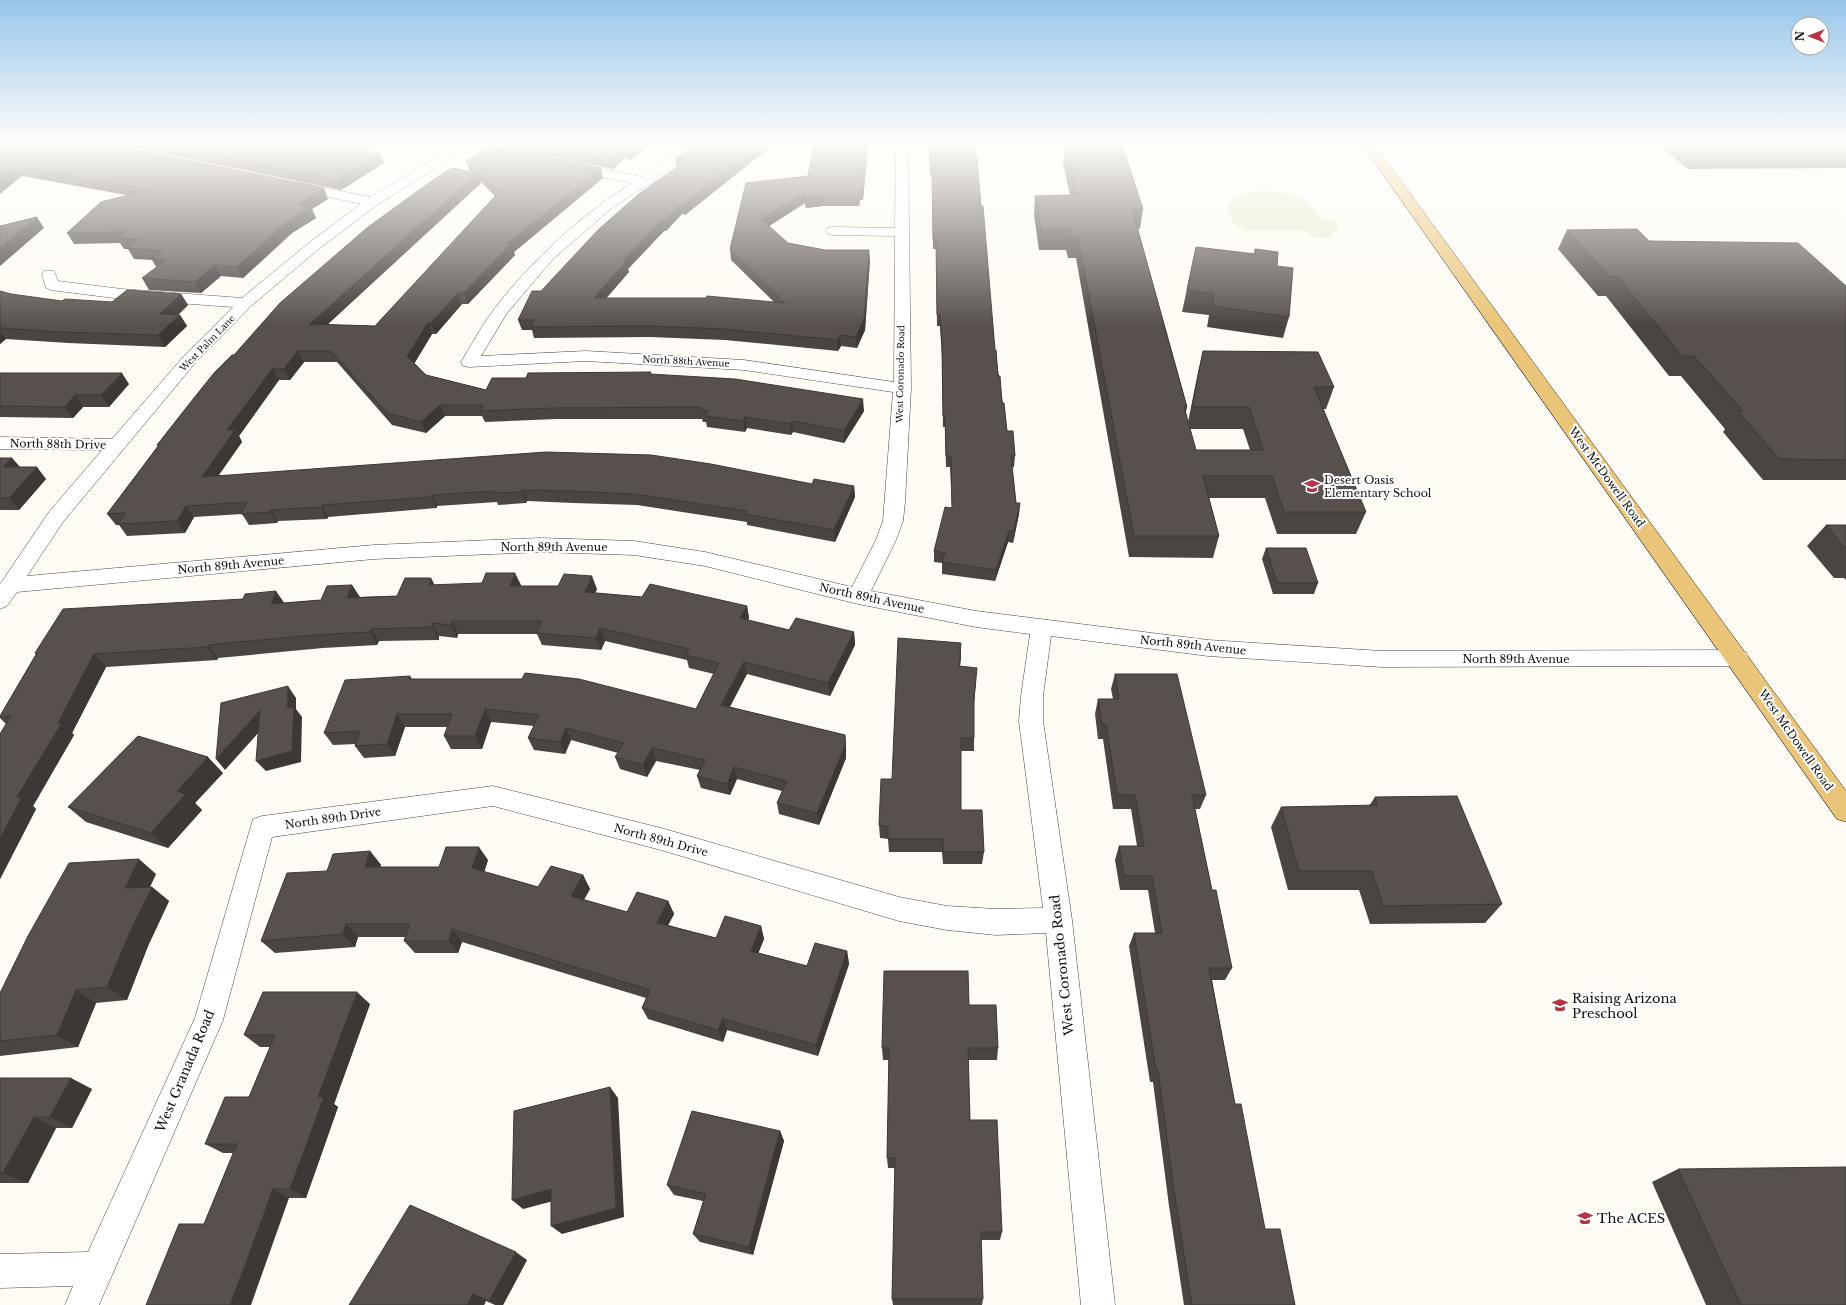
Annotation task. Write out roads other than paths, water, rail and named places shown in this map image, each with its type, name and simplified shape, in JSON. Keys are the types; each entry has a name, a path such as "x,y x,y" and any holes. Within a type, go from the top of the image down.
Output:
{"main road":[{"name":"West McDowell Road","path":"1412,205 1738,658 1846,811"}],"street":[{"name":"West Palm Lane","path":"5,593 56,516 190,359 246,303 315,245 368,205"},
{"name":"North 88th Avenue","path":"607,205 548,256 501,311 469,362 586,356 744,365 902,388"},
{"name":"West Coronado Road","path":"858,596 886,540 893,521 902,388 901,205"},
{"path":"833,231 901,232"},
{"path":"49,274 52,285 122,294 246,303"},
{"name":"North 88th Drive","path":"0,443 116,445"},
{"name":"North 89th Avenue","path":"5,593 374,552 540,545 634,548 671,552 858,596 976,619 1042,626 1208,648 1382,659 1738,658"},
{"name":"West Coronado Road","path":"1042,626 1032,696 1031,721 1058,920 1098,1305"},
{"name":"North 89th Drive","path":"262,827 493,796 661,840 899,909 947,918 996,922 1058,920"},
{"name":"West Granada Road","path":"82,1305 208,1020 262,827"},
{"path":"0,1271 99,1269"}],"place":[{"name":"Desert Oasis Elementary School","path":"1312,486"},
{"name":"Raising Arizona Preschool","path":"1560,1005"},
{"name":"The ACES","path":"1585,1218"}]}
